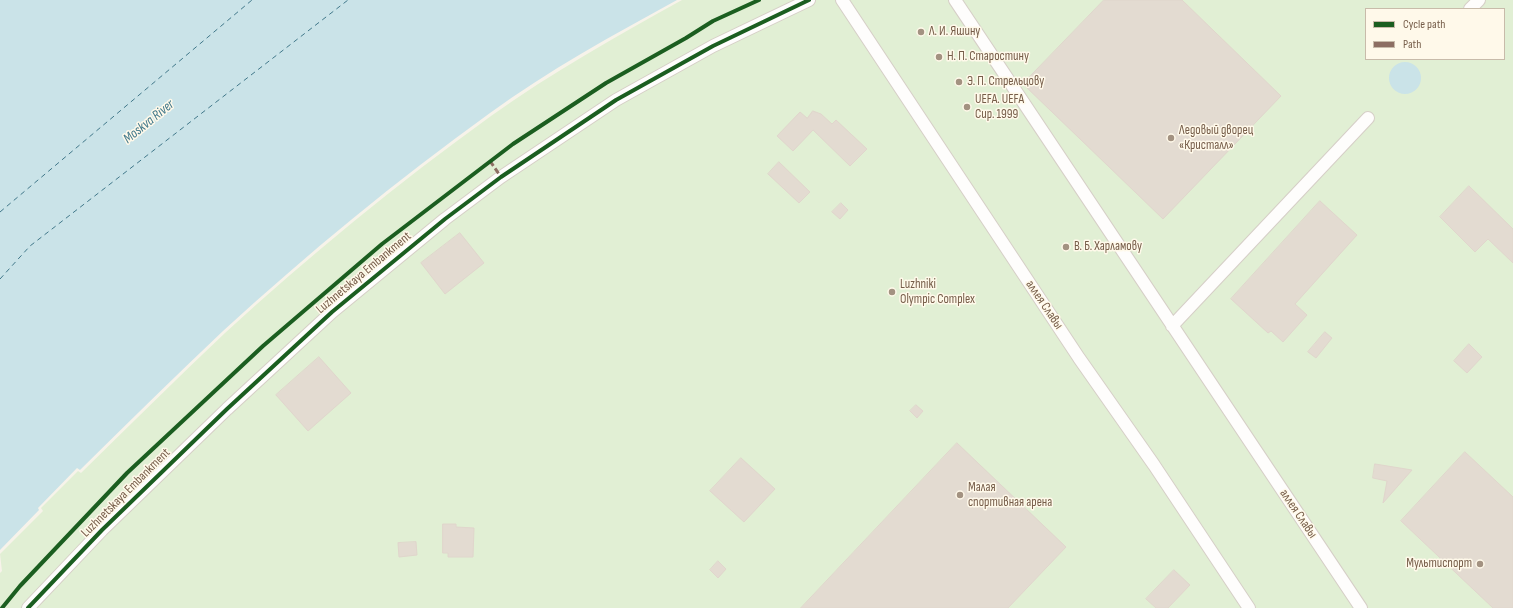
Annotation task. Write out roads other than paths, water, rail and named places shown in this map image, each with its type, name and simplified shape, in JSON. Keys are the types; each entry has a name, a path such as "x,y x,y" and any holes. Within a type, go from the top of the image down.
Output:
{"street":[{"name":"Luzhnetskaya Embankment","path":"35,605 107,526 227,408 332,312 445,219 501,177 616,100 713,46 809,0"},
{"name":"аллея Славы","path":"842,0 1079,358 1154,465 1249,608"},
{"name":"аллея Славы","path":"955,0 1361,608"},
{"path":"1471,8 1479,0"},
{"path":"1172,326 1368,118"}],"water":[{"name":"Moskva River","path":"0,0 677,0 629,26 512,97 455,138 353,218 223,331 80,470 77,468 0,550"},
{"path":"1402,62 1408,62 1418,69 1421,78 1420,84 1414,91 1408,94 1402,94 1392,87 1389,81 1389,75 1396,65"}],"place":[{"name":"Л. И. Яшину","path":"921,32"},
{"name":"Н. П. Старостину","path":"939,57"},
{"name":"Э. П. Стрельцову","path":"959,82"},
{"name":"UEFA. UEFA Cup. 1999","path":"967,107"},
{"name":"Ледовый дворец «Кристалл»","path":"1171,138"},
{"name":"В. Б. Харламову","path":"1066,247"},
{"name":"Luzhniki Olympic Complex","path":"892,292"},
{"name":"Малая спортивная арена","path":"960,495"},
{"name":"Мультиспорт","path":"1480,564"}]}
